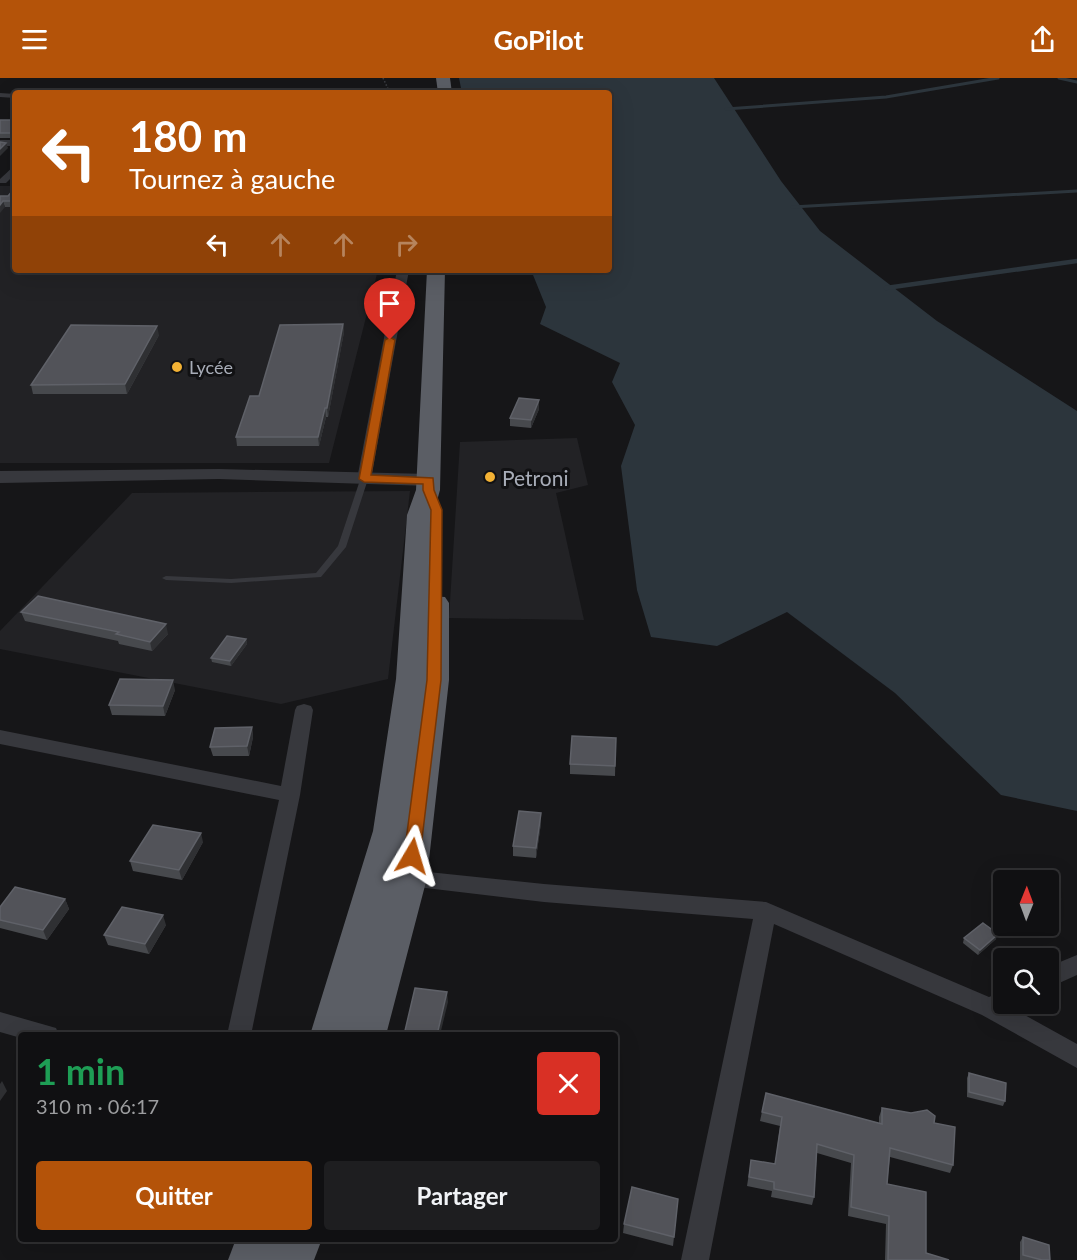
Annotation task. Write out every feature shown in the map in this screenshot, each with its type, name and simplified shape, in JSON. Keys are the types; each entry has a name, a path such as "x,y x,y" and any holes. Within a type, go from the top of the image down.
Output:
{"highway":[{"path":"331,1032 390,831 411,679 420,514 429,485 436,273"},
{"path":"367,1032 409,878 434,680 436,510 429,485"},
{"path":"251,1260 258,1242"},
{"path":"291,1260 298,1242"}],"street":[{"path":"1,181 12,171"},
{"path":"364,479 402,273"},
{"path":"0,477 219,474 364,479 429,485"},
{"path":"240,1032 290,795 304,710"},
{"path":"0,737 290,795"},
{"path":"409,878 543,893 766,911 993,1003"},
{"path":"695,1260 766,911"},
{"path":"1059,973 1077,964"},
{"path":"1011,1014 1077,1057"},
{"path":"0,1022 36,1032"}],"lane":[{"path":"166,578 231,582 318,575 342,547 364,479"}],"shaded area":[{"path":"459,78 714,78 781,181 820,231 937,321 1077,411 1077,811 1001,795 895,693 787,612 717,646 651,637 637,590 621,466 635,425 612,382 620,363 540,324 546,307 532,273 612,273 612,90 461,90"},
{"name":"Lycée","path":"0,186 12,186 12,273 377,273 329,463 0,463"},
{"path":"577,438 588,485 556,493 584,620 449,618 460,442"},
{"path":"410,491 388,679 281,704 0,649 0,631 132,493"}],"building":[{"path":"0,120 12,120 12,133 0,133"},
{"path":"12,191 12,201 3,201 0,205 0,196 8,196"},
{"path":"343,324 327,408 325,408 318,437 236,437 250,396 259,396 280,325"},
{"path":"71,325 157,326 125,384 31,385"},
{"path":"519,398 539,400 531,420 510,418"},
{"path":"38,596 166,624 150,642 116,634 119,632 21,612"},
{"path":"227,636 246,639 230,661 211,658"},
{"path":"120,679 173,680 163,706 109,705"},
{"path":"252,727 247,746 210,747 215,728"},
{"path":"572,736 616,738 615,766 570,764"},
{"path":"519,811 541,813 536,848 513,846"},
{"path":"153,825 201,833 179,870 130,861"},
{"path":"15,887 65,899 43,930 0,920 0,907"},
{"path":"122,907 163,915 145,944 104,935"},
{"path":"983,923 993,930 993,936 996,936 980,950 964,938"},
{"path":"415,988 447,992 438,1032 405,1032"},
{"path":"969,1073 1006,1083 1005,1101 969,1092"},
{"path":"766,1093 882,1124 882,1108 911,1113 927,1110 935,1116 934,1123 955,1127 953,1165 890,1148 887,1184 926,1192 926,1253 949,1260 888,1260 889,1216 851,1207 854,1155 817,1144 814,1197 774,1189 774,1182 749,1177 751,1160 775,1164 782,1117 762,1112"},
{"path":"632,1187 678,1199 674,1237 624,1224"},
{"path":"1023,1237 1049,1245 1050,1260 1023,1255"}],"waterway":[{"path":"726,109 886,97 998,78"},
{"path":"1059,78 1077,82"},
{"path":"792,207 1077,191"},
{"path":"886,288 1077,261"}],"place":[{"name":"Lycée","path":"177,367"},
{"name":"Petroni","path":"490,477"}],"route":[{"path":"390,340 364,479 429,480 429,490 436,510 434,680 412,856"}]}
